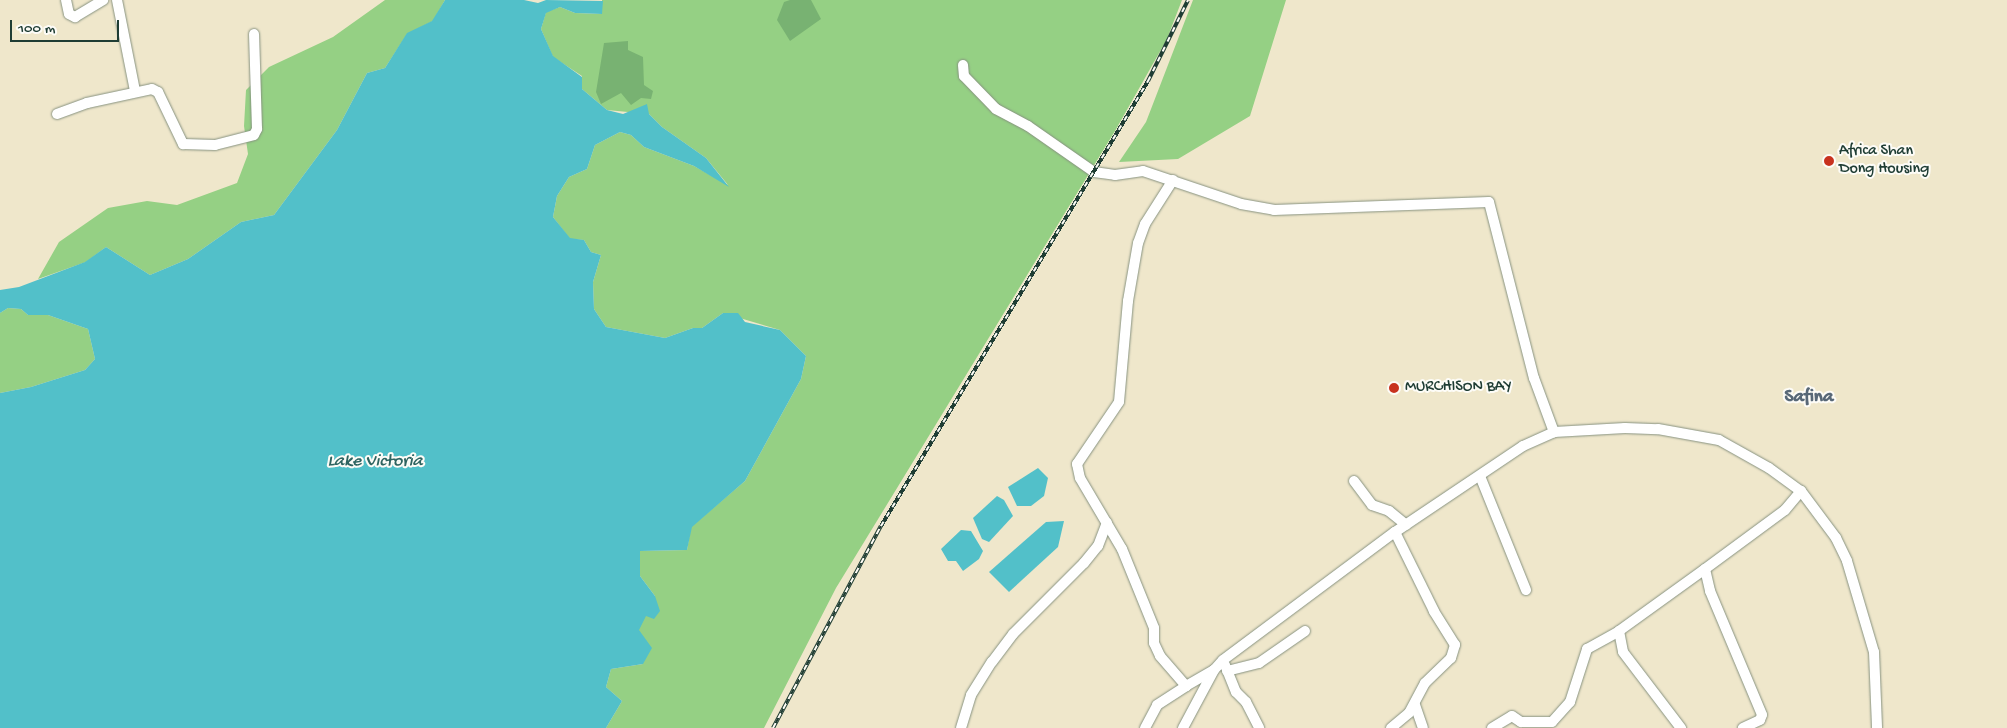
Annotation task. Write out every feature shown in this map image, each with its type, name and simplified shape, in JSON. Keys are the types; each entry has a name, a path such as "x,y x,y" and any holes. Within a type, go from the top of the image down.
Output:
{"street":[{"path":"66,0 69,14 75,17 103,0"},
{"path":"117,0 135,92"},
{"path":"57,114 152,89 158,92 183,144 216,145 254,135 257,129 254,34"},
{"path":"963,65 964,76 996,109 1028,126 1094,172 1115,175 1143,172 1173,180 1241,204 1274,210 1489,202 1531,368 1554,432"},
{"path":"1173,180 1145,224 1138,243 1128,301 1119,402 1077,464 1080,478 1122,549 1148,610 1158,653 1186,686"},
{"path":"1184,728 1214,670 1223,660 1395,532 1523,446 1554,432 1658,429 1719,440 1769,468 1801,491 1836,538 1847,561 1874,652 1877,728"},
{"path":"1480,476 1526,590"},
{"path":"1354,481 1372,504 1389,511 1406,525"},
{"path":"1492,728 1512,716 1521,722 1552,722 1570,702 1584,652 1619,631 1785,510 1801,491"},
{"path":"961,728 970,695 992,662 1013,634 1084,564 1098,546 1107,524"},
{"path":"1391,728 1415,705 1426,683 1452,658 1456,642 1434,610 1395,532"},
{"path":"1705,569 1710,591 1762,715 1760,720 1743,728"},
{"path":"1227,671 1259,663 1304,631"},
{"path":"1619,631 1623,652 1681,728"},
{"path":"1223,660 1227,671 1259,728"},
{"path":"1145,728 1158,705 1214,670"},
{"path":"1415,705 1423,728"}],"green space":[{"path":"385,0 445,0 433,21 407,34 385,68 367,73 337,130 274,215 241,222 188,259 150,275 106,247 86,262 38,279 59,242 108,208 147,201 177,205 237,183 248,154 244,126 246,90 269,67 333,37"},
{"path":"602,0 1182,0 1167,39 1115,131 836,588 764,728 606,728 622,701 606,687 611,669 643,664 638,630 655,596 640,576 640,551 687,550 691,527 745,481 801,379 806,356 780,330 723,313 702,328 693,328 665,338 606,327 594,309 593,282 601,255 591,252 584,240 570,239 553,217 557,196 569,177 587,169 595,145 620,132 631,135 644,147 694,166 728,185 706,158 662,127 649,114 607,110 582,89 582,76 553,57 541,29 546,12 560,7 575,13 602,14"},
{"path":"790,0 811,0 821,19 790,41 777,20 784,2"},
{"path":"1193,0 1286,0 1250,116 1178,159 1119,162 1146,122"},
{"path":"628,41 628,50 643,57 644,85 653,91 651,99 641,98 631,105 621,93 601,104 596,92 604,43"},
{"path":"8,308 21,309 28,315 48,315 88,329 95,359 85,370 31,387 0,393 0,313"}],"water":[{"name":"Lake Victoria","path":"445,0 524,0 538,3 546,0 603,1 602,14 575,13 560,7 546,13 541,29 553,56 582,77 582,89 607,110 623,114 647,104 649,114 662,127 706,158 729,187 694,166 644,147 631,135 620,132 595,145 587,169 569,177 557,196 553,217 570,238 584,240 591,252 601,255 593,282 594,309 606,327 665,338 693,328 702,328 723,313 738,313 745,322 780,330 806,356 801,379 745,481 692,527 687,550 640,551 640,576 655,596 660,611 654,619 646,616 639,630 652,648 643,664 611,669 606,687 622,701 606,728 0,728 0,393 31,387 85,370 95,359 88,329 48,315 28,315 21,309 8,308 0,313 0,290 19,287 85,262 106,247 150,275 188,259 241,222 274,215 337,130 367,73 385,68 407,33 432,21"},
{"path":"1038,468 1048,478 1044,496 1031,506 1017,506 1008,487"},
{"path":"997,496 1004,500 1013,516 989,542 982,539 973,518"},
{"path":"1064,521 1058,547 1009,592 989,572 1046,522"},
{"path":"961,530 971,531 983,551 979,559 963,571 956,561 948,561 941,549"}],"railway":[{"path":"773,728 881,526 1148,81 1188,0"}],"place":[{"name":"Africa Shan Dong Housing","path":"1829,161"},
{"name":"MURCHISON BAY","path":"1394,388"}],"district":[{"name":"Safina","path":"1809,398"}]}
